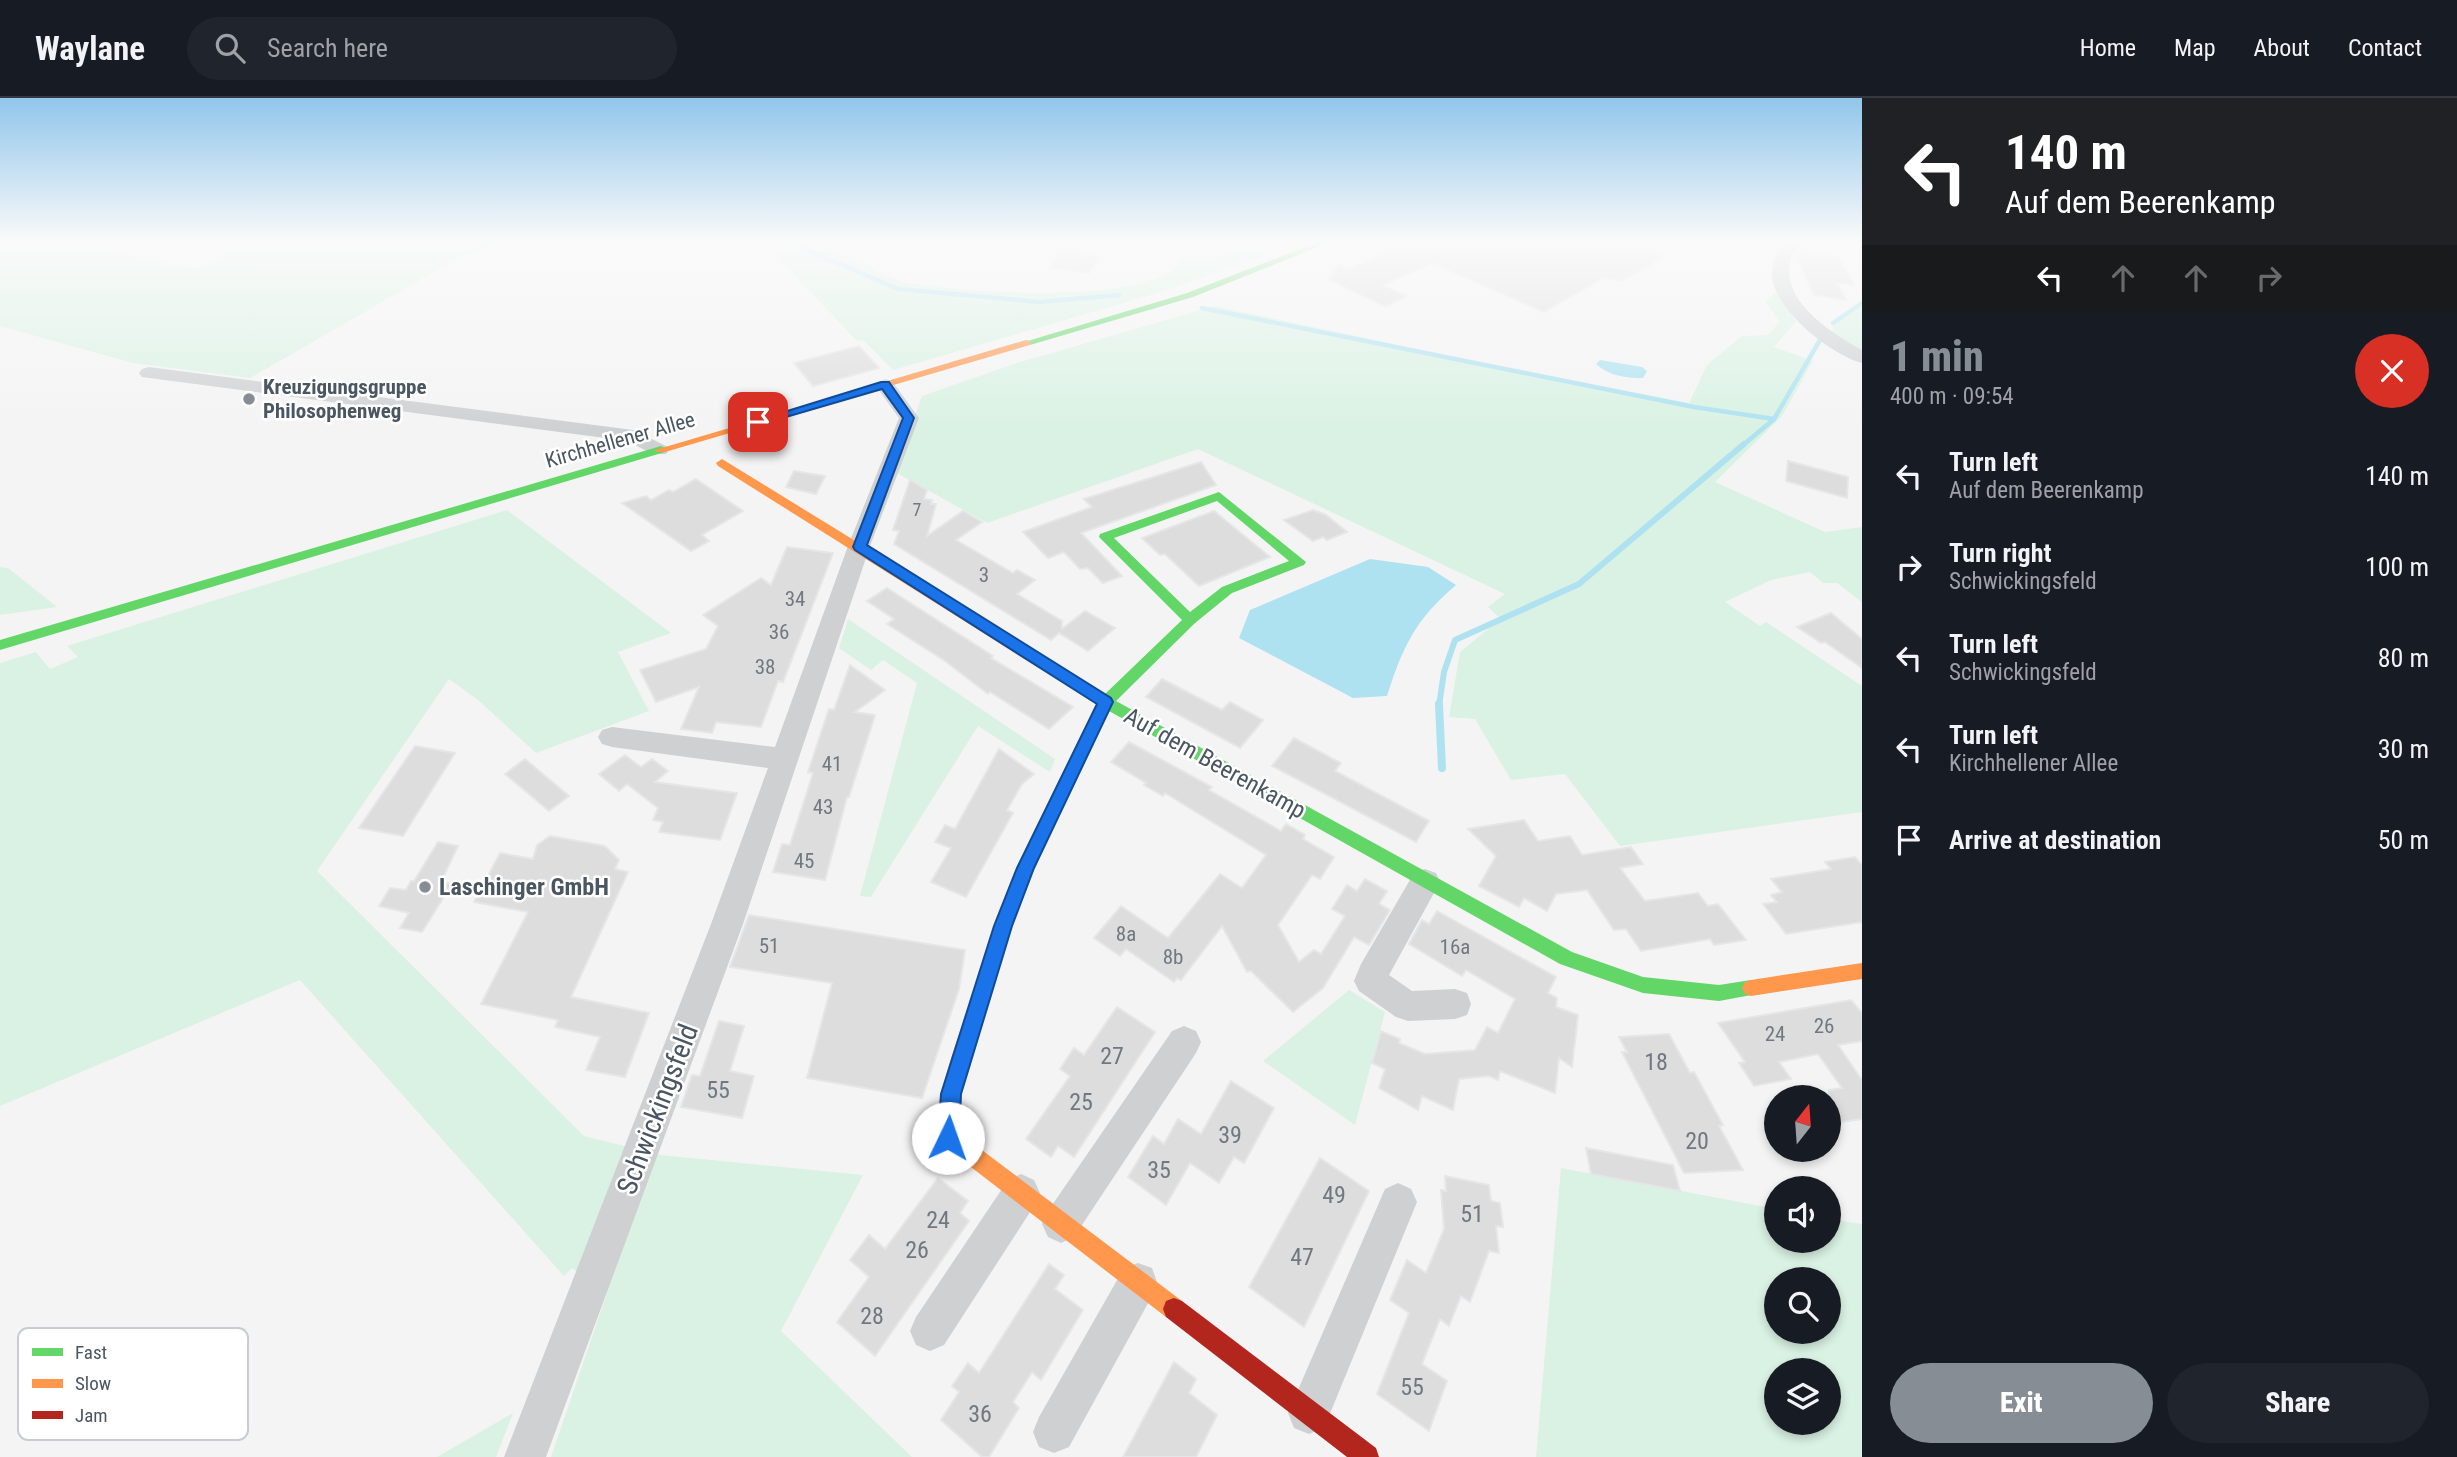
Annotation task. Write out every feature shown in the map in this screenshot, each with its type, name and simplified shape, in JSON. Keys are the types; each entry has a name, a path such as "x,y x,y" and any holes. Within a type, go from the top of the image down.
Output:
{"street":[{"name":"Kirchhellener Allee","path":"0,645 1158,304"},
{"path":"1793,304 1799,313 1862,357"},
{"path":"149,373 633,436 659,450"},
{"name":"Schwickingsfeld","path":"525,1457 727,924 859,547 909,418 885,385"},
{"name":"Auf dem Beerenkamp","path":"722,463 1106,702 1425,882 1566,958 1643,985 1719,993 1862,971"},
{"path":"1190,620 1105,537 1219,496 1299,562 1227,590 1190,620 1106,702 1026,868 1003,926 951,1094 948,1138 1367,1457"},
{"path":"612,737 785,759"},
{"path":"1425,882 1371,974 1370,981 1408,1006 1455,1004"},
{"path":"1061,1224 1184,1042"},
{"path":"930,1331 1021,1193"},
{"path":"1309,1413 1398,1202"},
{"path":"1054,1432 1138,1282"}],"green space":[{"path":"0,304 378,304 250,378 133,363 0,326"},
{"path":"822,304 1119,304 893,370 863,340 857,341"},
{"path":"1768,304 1785,304 1796,321 1774,347 1813,361 1782,416 1715,482 1825,532 1862,527 1862,602 1837,583 1823,583 1810,572 1771,580 1725,602 1760,626 1766,622 1862,686 1862,812 1620,846 1565,774 1511,780 1475,719 1449,717 1460,652 1493,625 1503,621 1488,607 1505,594 1198,449 987,523 895,472 922,396 1017,363 1215,306 1521,371 1689,403 1707,365 1742,336 1768,335 1780,321"},
{"path":"1862,304 1862,351 1832,332 1834,324"},
{"path":"507,510 671,633 618,652 649,711 536,753 478,700 449,679 317,871 584,1136 660,1155 863,1175 781,1331 912,1457 551,1457 607,1293 572,1268 564,1276 300,980 0,1106 0,663 36,652 50,669 78,657 67,646"},
{"path":"0,567 8,568 57,607 0,615"},
{"path":"848,619 1055,759 1050,772 978,726 871,897 860,896 917,683 883,660 871,670 839,648"},
{"path":"1349,990 1385,1012 1355,1125 1263,1061"},
{"path":"1561,1168 1764,1207 1764,1253 1841,1253 1841,1221 1862,1224 1862,1457 1536,1457"},
{"path":"513,1413 496,1457 437,1457"}],"water":[{"path":"1600,360 1642,367 1647,371 1643,378 1618,376 1596,364"},
{"path":"1370,559 1428,567 1456,585 1420,622 1405,648 1387,696 1353,698 1239,638 1250,610"}],"building":[{"path":"1527,304 1557,304 1544,312"},
{"path":"859,346 879,368 813,386 794,363"},
{"path":"1788,461 1848,477 1847,498 1786,481"},
{"path":"1201,462 1216,485 1081,533 1122,576 1103,583 1088,568 1080,569 1064,552 1048,558 1023,532 1092,507 1084,499"},
{"path":"794,471 825,476 816,494 786,487"},
{"path":"696,479 743,511 702,535 709,541 691,551 622,503 646,496 651,500"},
{"path":"910,480 927,490 924,499 932,500 931,504 936,504 927,536 963,511 982,522 956,540 1013,573 1017,570 1035,580 1017,594 1062,621 1062,629 1085,611 1115,628 1088,651 1059,633 1051,640 894,544 899,531 893,530"},
{"path":"1313,510 1326,515 1347,532 1327,540 1323,537 1313,541 1284,520"},
{"path":"1214,511 1270,557 1199,586 1165,554 1160,555 1142,538"},
{"path":"787,547 833,553 783,682 778,681 761,727 716,722 712,733 681,729 699,687 656,702 640,670 706,649 718,626 703,615 761,578 771,585"},
{"path":"887,588 993,656 991,658 1073,707 1049,729 990,692 988,694 945,661 887,624 894,619 867,601"},
{"path":"1831,613 1862,639 1862,668 1825,642 1821,643 1797,627"},
{"path":"850,665 885,690 855,712 875,715 847,797 825,880 773,872 782,844 790,845 813,773 808,772 829,709 834,710"},
{"path":"1162,679 1222,710 1230,702 1263,720 1240,748 1146,697"},
{"path":"1294,738 1341,763 1335,771 1429,821 1416,842 1272,766"},
{"path":"1129,742 1212,787 1209,790 1281,831 1286,824 1305,835 1303,839 1334,857 1320,879 1312,875 1278,925 1299,962 1314,950 1321,954 1345,916 1332,909 1347,885 1357,891 1365,879 1387,891 1379,904 1390,910 1369,945 1354,937 1323,988 1293,1012 1251,971 1247,972 1222,926 1181,980 1177,978 1174,982 1126,949 1120,956 1094,938 1121,906 1168,938 1220,874 1242,888 1266,855 1165,793 1163,796 1144,785 1146,783 1111,762"},
{"path":"415,746 455,753 403,836 359,828"},
{"path":"999,749 1034,774 1022,784 1007,810 1013,813 966,897 931,882 951,848 935,842 945,825 955,829"},
{"path":"625,755 641,767 652,759 668,771 655,782 737,793 720,840 659,832 663,822 653,820 658,808 627,784 619,791 599,774"},
{"path":"525,759 569,796 549,811 505,774"},
{"path":"1524,820 1538,841 1570,836 1582,855 1631,847 1643,864 1620,868 1645,901 1698,893 1708,906 1718,904 1746,940 1714,945 1710,939 1641,951 1626,929 1614,930 1587,890 1556,894 1547,911 1524,898 1519,907 1479,886 1496,856 1468,829"},
{"path":"550,836 605,846 619,860 615,869 628,872 571,997 649,1013 625,1077 586,1070 600,1037 555,1027 558,1020 481,1004 528,912 474,902 500,853 533,859 537,845"},
{"name":"Laschinger GmbH","path":"438,842 458,846 441,882 452,884 422,932 400,928 409,913 379,906 390,888 406,890"},
{"path":"1855,857 1862,865 1862,922 1786,934 1763,904 1777,902 1771,895 1782,892 1771,879 1831,869 1825,862"},
{"path":"1437,911 1556,977 1548,993 1557,998 1556,1007 1578,1015 1572,1067 1559,1058 1555,1093 1500,1071 1498,1080 1489,1076 1459,1079 1453,1110 1422,1096 1418,1110 1379,1088 1385,1069 1372,1063 1381,1031 1400,1039 1399,1043 1425,1054 1475,1050 1487,1027 1498,1033 1515,999 1466,970 1462,976 1409,944 1422,920 1429,924"},
{"path":"749,915 965,950 959,989 922,1098 807,1078 832,983 730,967"},
{"path":"1851,1000 1862,1013 1862,1041 1838,1045 1862,1080 1862,1119 1841,1122 1841,1085 1818,1054 1779,1062 1791,1079 1754,1086 1739,1063 1745,1062 1718,1023"},
{"path":"1117,1007 1155,1032 1074,1157 1058,1146 1051,1157 1026,1139 1070,1076 1060,1069 1074,1048 1084,1055"},
{"path":"719,1021 744,1026 730,1071 754,1076 742,1118 681,1107 692,1075 700,1076"},
{"path":"1669,1034 1690,1073 1694,1072 1723,1125 1719,1126 1743,1170 1684,1173 1622,1052 1627,1052 1619,1037"},
{"path":"1231,1081 1274,1108 1244,1163 1234,1157 1219,1183 1190,1163 1166,1205 1128,1177 1153,1136 1164,1144 1178,1119 1201,1134"},
{"path":"1586,1148 1673,1165 1680,1191 1591,1174"},
{"path":"1320,1158 1369,1191 1304,1327 1249,1287"},
{"path":"1445,1176 1489,1185 1491,1201 1500,1203 1503,1227 1496,1226 1499,1253 1489,1251 1470,1302 1461,1296 1449,1326 1440,1319 1422,1364 1447,1381 1429,1431 1377,1394 1409,1313 1390,1300 1407,1260 1426,1273 1444,1229 1441,1190 1446,1191"},
{"path":"938,1178 968,1201 960,1213 969,1221 875,1356 837,1322 869,1277 850,1260 869,1235 885,1249"},
{"path":"1049,1264 1064,1275 1055,1289 1083,1310 1041,1380 1032,1372 1013,1402 1019,1408 989,1457 982,1457 941,1420 959,1392 952,1386 968,1363 979,1373"},
{"path":"1174,1362 1196,1379 1189,1393 1217,1415 1196,1457 1123,1457"}],"waterway":[{"path":"1833,323 1860,304"},
{"path":"1202,308 1694,407 1774,419"},
{"path":"1774,419 1820,340"},
{"path":"1742,446 1774,419"},
{"path":"1439,706 1444,672 1455,640 1579,584 1744,444"},
{"path":"1439,706 1442,768"}],"traffic: fast":[{"path":"1026,343 1158,304"},
{"path":"0,645 661,450"},
{"path":"979,1003 1003,926 1026,868 1106,702 1190,620 1227,590 1299,562 1219,496 1105,537 1190,620"},
{"path":"1044,664 1106,702 1566,958 1643,985 1719,993 1751,988"}],"traffic: slow":[{"path":"661,450 1026,343"},
{"path":"722,463 1044,664"},
{"path":"1751,988 1862,971"},
{"path":"979,1003 951,1094 948,1137 1174,1309"}],"traffic: jam":[{"path":"1174,1309 1367,1457"}],"place":[{"name":"Kreuzigungsgruppe Philosophenweg","path":"249,399"},
{"name":"Laschinger GmbH","path":"425,887"}],"route":[{"path":"758,422 885,385 909,418 859,547 1106,702 1026,868 1003,926 951,1094 948,1138"}]}
